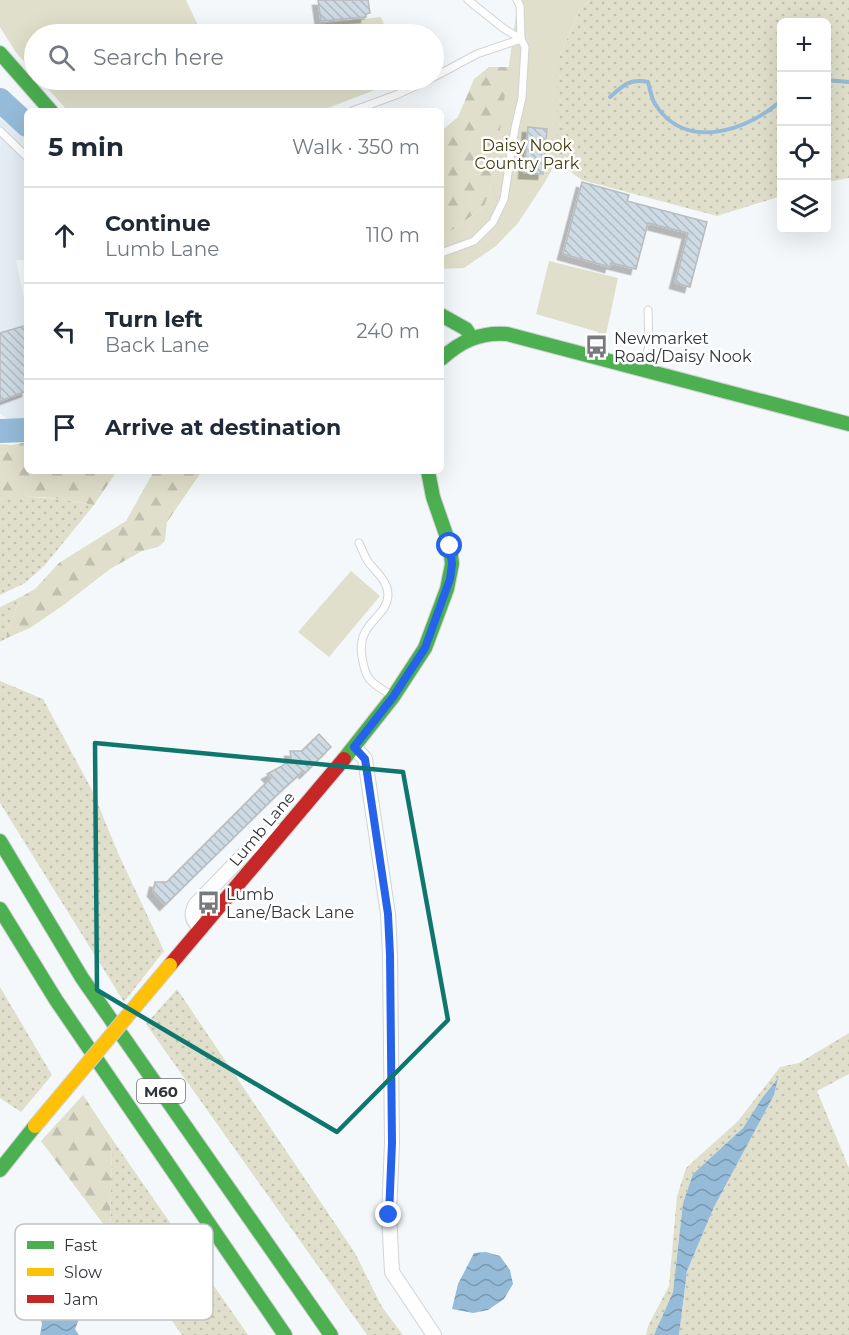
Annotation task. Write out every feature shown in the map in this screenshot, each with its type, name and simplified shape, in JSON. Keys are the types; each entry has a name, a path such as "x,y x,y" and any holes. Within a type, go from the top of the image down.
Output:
{"main road":[{"path":"0,52 24,80"},
{"path":"33,90 48,108"},
{"path":"444,317 466,329 471,337"},
{"path":"444,356 471,337 507,334 849,424"},
{"name":"Lumb Lane","path":"1,1168 354,747 393,697 425,648 452,570 450,546 433,497 429,474"},
{"name":"M60","path":"0,842 82,978 331,1335"},
{"name":"M60","path":"0,909 56,1000 209,1224"},
{"name":"M60","path":"213,1230 285,1335"}],"street":[{"path":"354,747 365,759 388,914 392,1272 435,1335"}],"lane":[{"path":"468,0 503,28 521,39"},
{"path":"444,252 474,242 493,222 504,199 514,128 522,98 525,47 521,39 520,6 517,0"},
{"path":"444,72 477,54 521,39"},
{"path":"360,108 407,90"},
{"path":"0,131 24,154"},
{"path":"642,369 649,346 648,310"},
{"path":"359,543 367,560 381,575 388,592 384,606 362,636 360,647 364,671 370,681 393,697"}],"highlighted area":[{"path":"95,743 403,772 448,1020 337,1132 97,990"}],"shaded area":[{"path":"0,114 24,135 24,260 16,260 24,299 24,418 13,422 0,414"}],"green space":[{"path":"0,0 186,0 197,24 24,24 24,61 0,27"},
{"name":"Daisy Nook Country Park","path":"518,0 590,0 580,10 556,64 556,162 518,223 496,246 464,268 444,269 444,236 484,207 493,181"},
{"path":"590,0 849,0 849,178 831,181 831,18 777,18 777,197 717,216 582,180 556,162 556,64 580,10"},
{"path":"381,17 384,24 320,24"},
{"path":"489,67 510,67 493,181 484,207 444,236 444,129 458,117 474,79"},
{"path":"49,90 375,90 328,108 65,108"},
{"path":"549,261 618,278 605,339 598,337 598,332 536,314"},
{"path":"24,443 24,474 115,474 94,505 35,497 0,500 0,444"},
{"path":"152,474 200,474 167,522 165,541 158,547 142,551 110,569 30,628 7,638 6,632 21,597 35,589 59,563 126,521"},
{"path":"16,496 61,499 94,505 45,565 25,583 0,595 0,500"},
{"path":"351,571 380,596 329,657 298,632"},
{"path":"21,597 6,632 7,638 0,642 0,607"},
{"path":"0,681 43,699 93,792 118,853 164,951 124,1002 0,803"},
{"path":"0,987 52,1075 21,1112 0,1098"},
{"path":"177,989 355,1253 382,1307 403,1335 367,1335 146,1024"},
{"path":"849,1033 849,1074 817,1091 849,1168 849,1335 679,1335 687,1271 714,1207 774,1095 777,1079 743,1128 693,1174 683,1203 673,1292 654,1335 646,1335 648,1326 669,1286 677,1196 686,1168 738,1121 780,1067 799,1063"},
{"path":"83,1095 112,1139 110,1224 103,1224 41,1141"},
{"path":"112,1139 171,1224 110,1224"},
{"path":"213,1285 248,1335 182,1335 171,1320 213,1320"}],"water":[{"path":"778,1078 774,1095 714,1207 687,1271 679,1335 654,1335 673,1292 683,1203 693,1174 743,1128"},
{"path":"486,1252 500,1256 510,1270 513,1284 504,1299 488,1310 473,1313 452,1309 458,1284 474,1253"},
{"path":"41,1320 79,1320 75,1329 79,1335 40,1335"}],"building":[{"path":"318,0 368,0 370,13 366,14 366,17 321,21"},
{"path":"528,127 547,129 543,174 524,173"},
{"path":"582,182 629,195 627,201 707,222 690,287 675,283 688,233 648,223 636,269 611,263 610,267 563,254"},
{"path":"24,326 24,392 0,401 0,333"},
{"path":"319,734 331,747 305,773 303,771 281,791 165,905 153,891 155,882 167,882 271,778 267,774 291,758 290,751 302,751"}],"waterway":[{"path":"831,80 849,82"},
{"path":"610,97 631,82 648,82 655,104 668,119 683,128 699,132 717,132 734,128 752,120 777,104"},
{"path":"0,100 24,122"},
{"path":"0,431 24,430"}],"traffic: fast":[{"path":"0,53 24,80"},
{"path":"33,90 48,108"},
{"path":"444,317 466,329 471,337"},
{"path":"444,357 471,339 507,334 849,424"},
{"path":"344,759 393,697 425,648 447,589 452,564 450,546 433,497 429,474"},
{"path":"0,841 82,978 331,1335"},
{"path":"0,909 56,1000 209,1224"},
{"path":"0,1170 35,1126"},
{"path":"213,1230 285,1335"}],"traffic: jam":[{"path":"170,965 344,759"}],"traffic: slow":[{"path":"35,1126 170,965"}],"place":[{"name":"Newmarket Road/Daisy Nook","path":"596,347"},
{"name":"Lumb Lane/Back Lane","path":"208,903"}],"route":[{"path":"389,1215 392,1143 388,914 365,759 354,747 393,697 425,648 450,579 452,564 450,546"}]}
